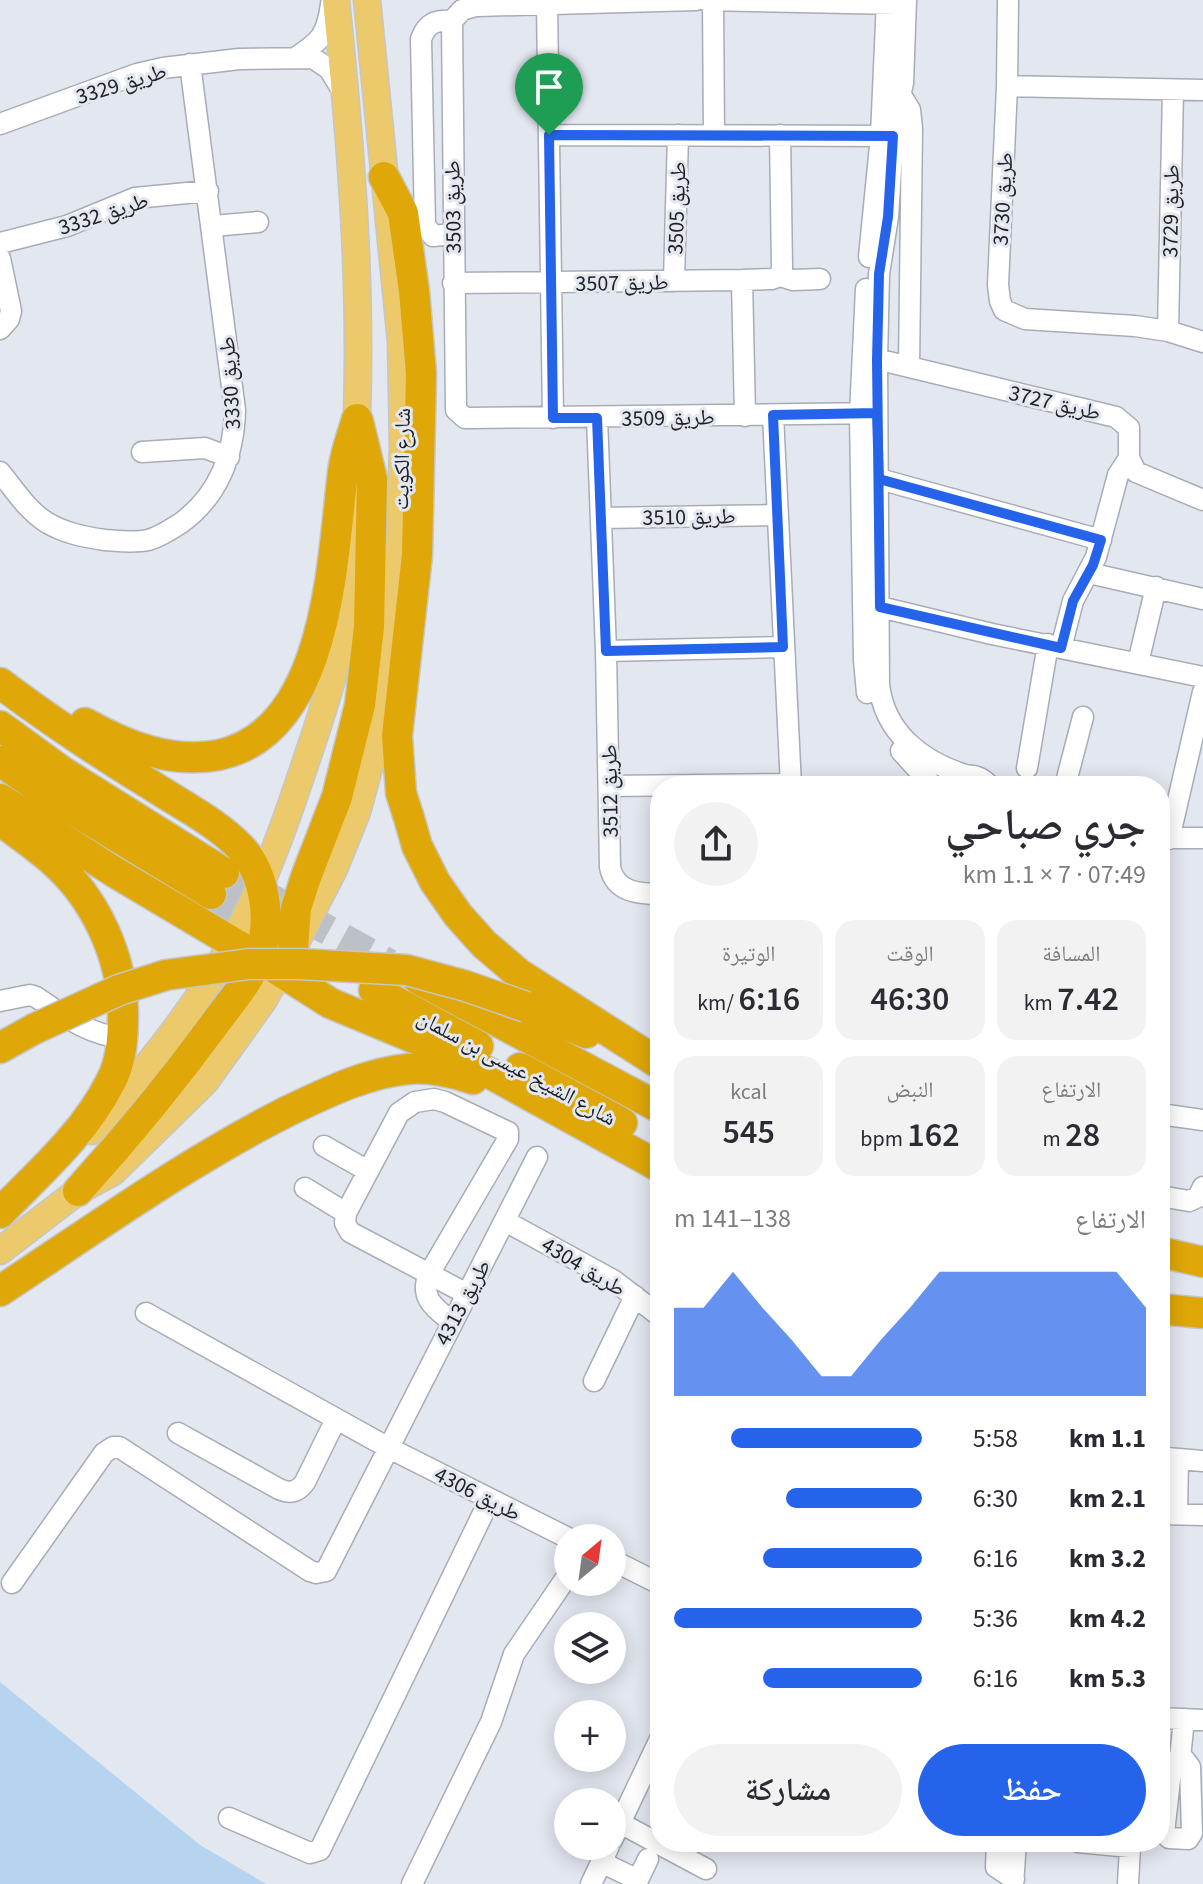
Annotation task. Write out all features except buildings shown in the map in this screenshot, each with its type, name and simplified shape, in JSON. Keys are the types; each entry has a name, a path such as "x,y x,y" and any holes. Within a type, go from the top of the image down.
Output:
{"highway":[{"path":"384,177 403,213 421,373 417,555 397,736 401,793 417,846 435,882 458,915 484,944 519,974 650,1060"},
{"path":"0,670 86,724 136,747 195,758 235,751 253,742 284,713 297,691 322,627 340,523 343,470 357,419"},
{"path":"78,1191 188,1060 242,987 287,947 300,892 337,797 360,705 369,627 372,479 357,419"},
{"path":"0,683 81,741 224,833 249,859 264,900 287,947 330,1003 462,1058 650,1162"},
{"path":"0,726 217,883 86,818 0,761"},
{"path":"0,799 232,942 287,947"},
{"path":"0,820 54,862 80,891 110,943 123,1005 119,1062 112,1081 92,1114 65,1146 0,1213"},
{"path":"0,1048 74,1009 166,975 249,964 300,964 407,970 466,986 526,1007 650,1063"},
{"name":"شارع الشيخ عيسى بن سلمان","path":"650,1103 381,977 650,1138"},
{"path":"0,1291 209,1155 262,1124 355,1081 409,1069 438,1069 549,1108"},
{"path":"1170,1254 1203,1262"},
{"path":"1170,1271 1203,1270"},
{"path":"1170,1310 1203,1314"},
{"path":"1170,1316 1203,1314"}],"main road":[{"name":"شارع الكويت","path":"0,1213 61,1164 116,1104 172,1033 232,942 261,886 301,777 336,667 349,586 359,318 347,106 334,0"},
{"name":"شارع الكويت","path":"287,947 347,840 368,773 385,690 396,605 403,448 401,341 367,0"},
{"path":"0,1251 78,1191"}],"street":[{"path":"295,58 319,42 334,0"},
{"path":"452,234 433,236 425,225 421,39 427,26 452,21 470,3 696,0"},
{"path":"705,0 896,2"},
{"path":"713,0 714,135"},
{"name":"طريق 3730","path":"1008,0 998,285 1004,310 1025,319 1168,331"},
{"path":"887,136 901,95 896,2"},
{"path":"896,2 887,136 888,217 869,357 864,660 866,688 895,744 922,776"},
{"path":"547,4 553,418"},
{"name":"طريق 3503","path":"452,21 454,406 460,415"},
{"name":"طريق 3329","path":"0,124 137,74 239,59 313,58 329,69 340,86 347,106"},
{"name":"طريق 3330","path":"0,472 32,511 59,529 80,536 130,542 150,540 190,516 208,497 229,457 235,434 235,410 190,64"},
{"path":"1007,86 1203,90"},
{"name":"طريق 3729","path":"1168,331 1173,91"},
{"path":"901,95 910,110 912,128 909,367"},
{"name":"طريق 3505","path":"549,135 887,136"},
{"name":"طريق 3505","path":"674,281 678,135"},
{"path":"780,135 780,276"},
{"name":"طريق 3332","path":"0,243 67,226 135,198 208,191"},
{"path":"213,226 258,222"},
{"path":"0,258 11,311 9,319 0,329"},
{"name":"طريق 3507","path":"453,283 742,280 780,276 793,280 820,279"},
{"path":"742,280 745,416"},
{"path":"1168,331 1203,342"},
{"name":"طريق 3727","path":"869,357 1116,417 1129,428 1129,458"},
{"path":"869,414 879,479 879,712 916,750 950,776"},
{"name":"طريق 3509","path":"460,415 470,418 597,418 869,414"},
{"path":"773,415 790,776"},
{"name":"طريق 3512","path":"597,418 610,859 614,879 627,890 650,894"},
{"path":"142,452 205,448 229,457"},
{"path":"1129,458 1136,472 1143,476 1203,500"},
{"path":"1027,768 1054,646 1089,573 1118,475 1129,458"},
{"path":"879,479 1101,540"},
{"name":"طريق 3510","path":"601,518 778,515"},
{"path":"1089,573 1203,599"},
{"path":"1138,663 1156,587"},
{"path":"880,607 1203,677"},
{"path":"606,651 783,647"},
{"path":"1170,816 1203,692"},
{"path":"1068,776 1083,717"},
{"path":"609,786 650,786"},
{"path":"1170,838 1203,838"},
{"path":"0,1001 30,995 81,1028 122,1038"},
{"path":"452,1322 426,1296 426,1283 429,1274 508,1139 508,1132 445,1102 424,1099 399,1113 346,1213 345,1223 350,1232 429,1274 467,1294"},
{"path":"1170,1115 1203,1120"},
{"path":"324,1146 368,1171"},
{"name":"طريق 4313","path":"12,1583 104,1453 119,1447 310,1571 321,1573 330,1568 387,1447 537,1157"},
{"path":"1170,1198 1189,1201 1198,1197 1203,1187"},
{"path":"305,1188 346,1213"},
{"name":"طريق 4304","path":"505,1221 613,1280 650,1308"},
{"path":"594,1381 635,1296"},
{"name":"طريق 4306","path":"146,1313 387,1447 554,1531"},
{"path":"178,1433 279,1489 292,1492 305,1482 336,1419"},
{"path":"1170,1458 1203,1461"},
{"path":"1170,1478 1177,1514 1203,1515"},
{"path":"229,1818 310,1853 320,1850 490,1499"},
{"path":"626,1567 650,1579"},
{"path":"412,1884 495,1713 514,1654 554,1595"},
{"path":"1170,1719 1193,1720 1180,1758"},
{"path":"626,1810 650,1760"},
{"path":"626,1835 650,1845"},
{"path":"666,1852 706,1869"},
{"path":"997,1852 996,1867 1014,1881"},
{"path":"1014,1881 1015,1852"},
{"path":"1128,1884 1132,1852"},
{"path":"612,1860 637,1882 648,1859"},
{"path":"591,1884 602,1860"}],"water":[{"path":"0,1682 200,1845 266,1884 0,1884"}],"tunnel":[{"path":"224,873 389,964"},
{"path":"211,894 268,927"}],"route":[{"path":"549,135 553,418 597,418 606,651 783,647 773,415 877,413 879,479 1101,540 1093,565 1073,601 1061,648 880,607 879,479 877,360 879,274 888,217 893,136 549,135"}]}
